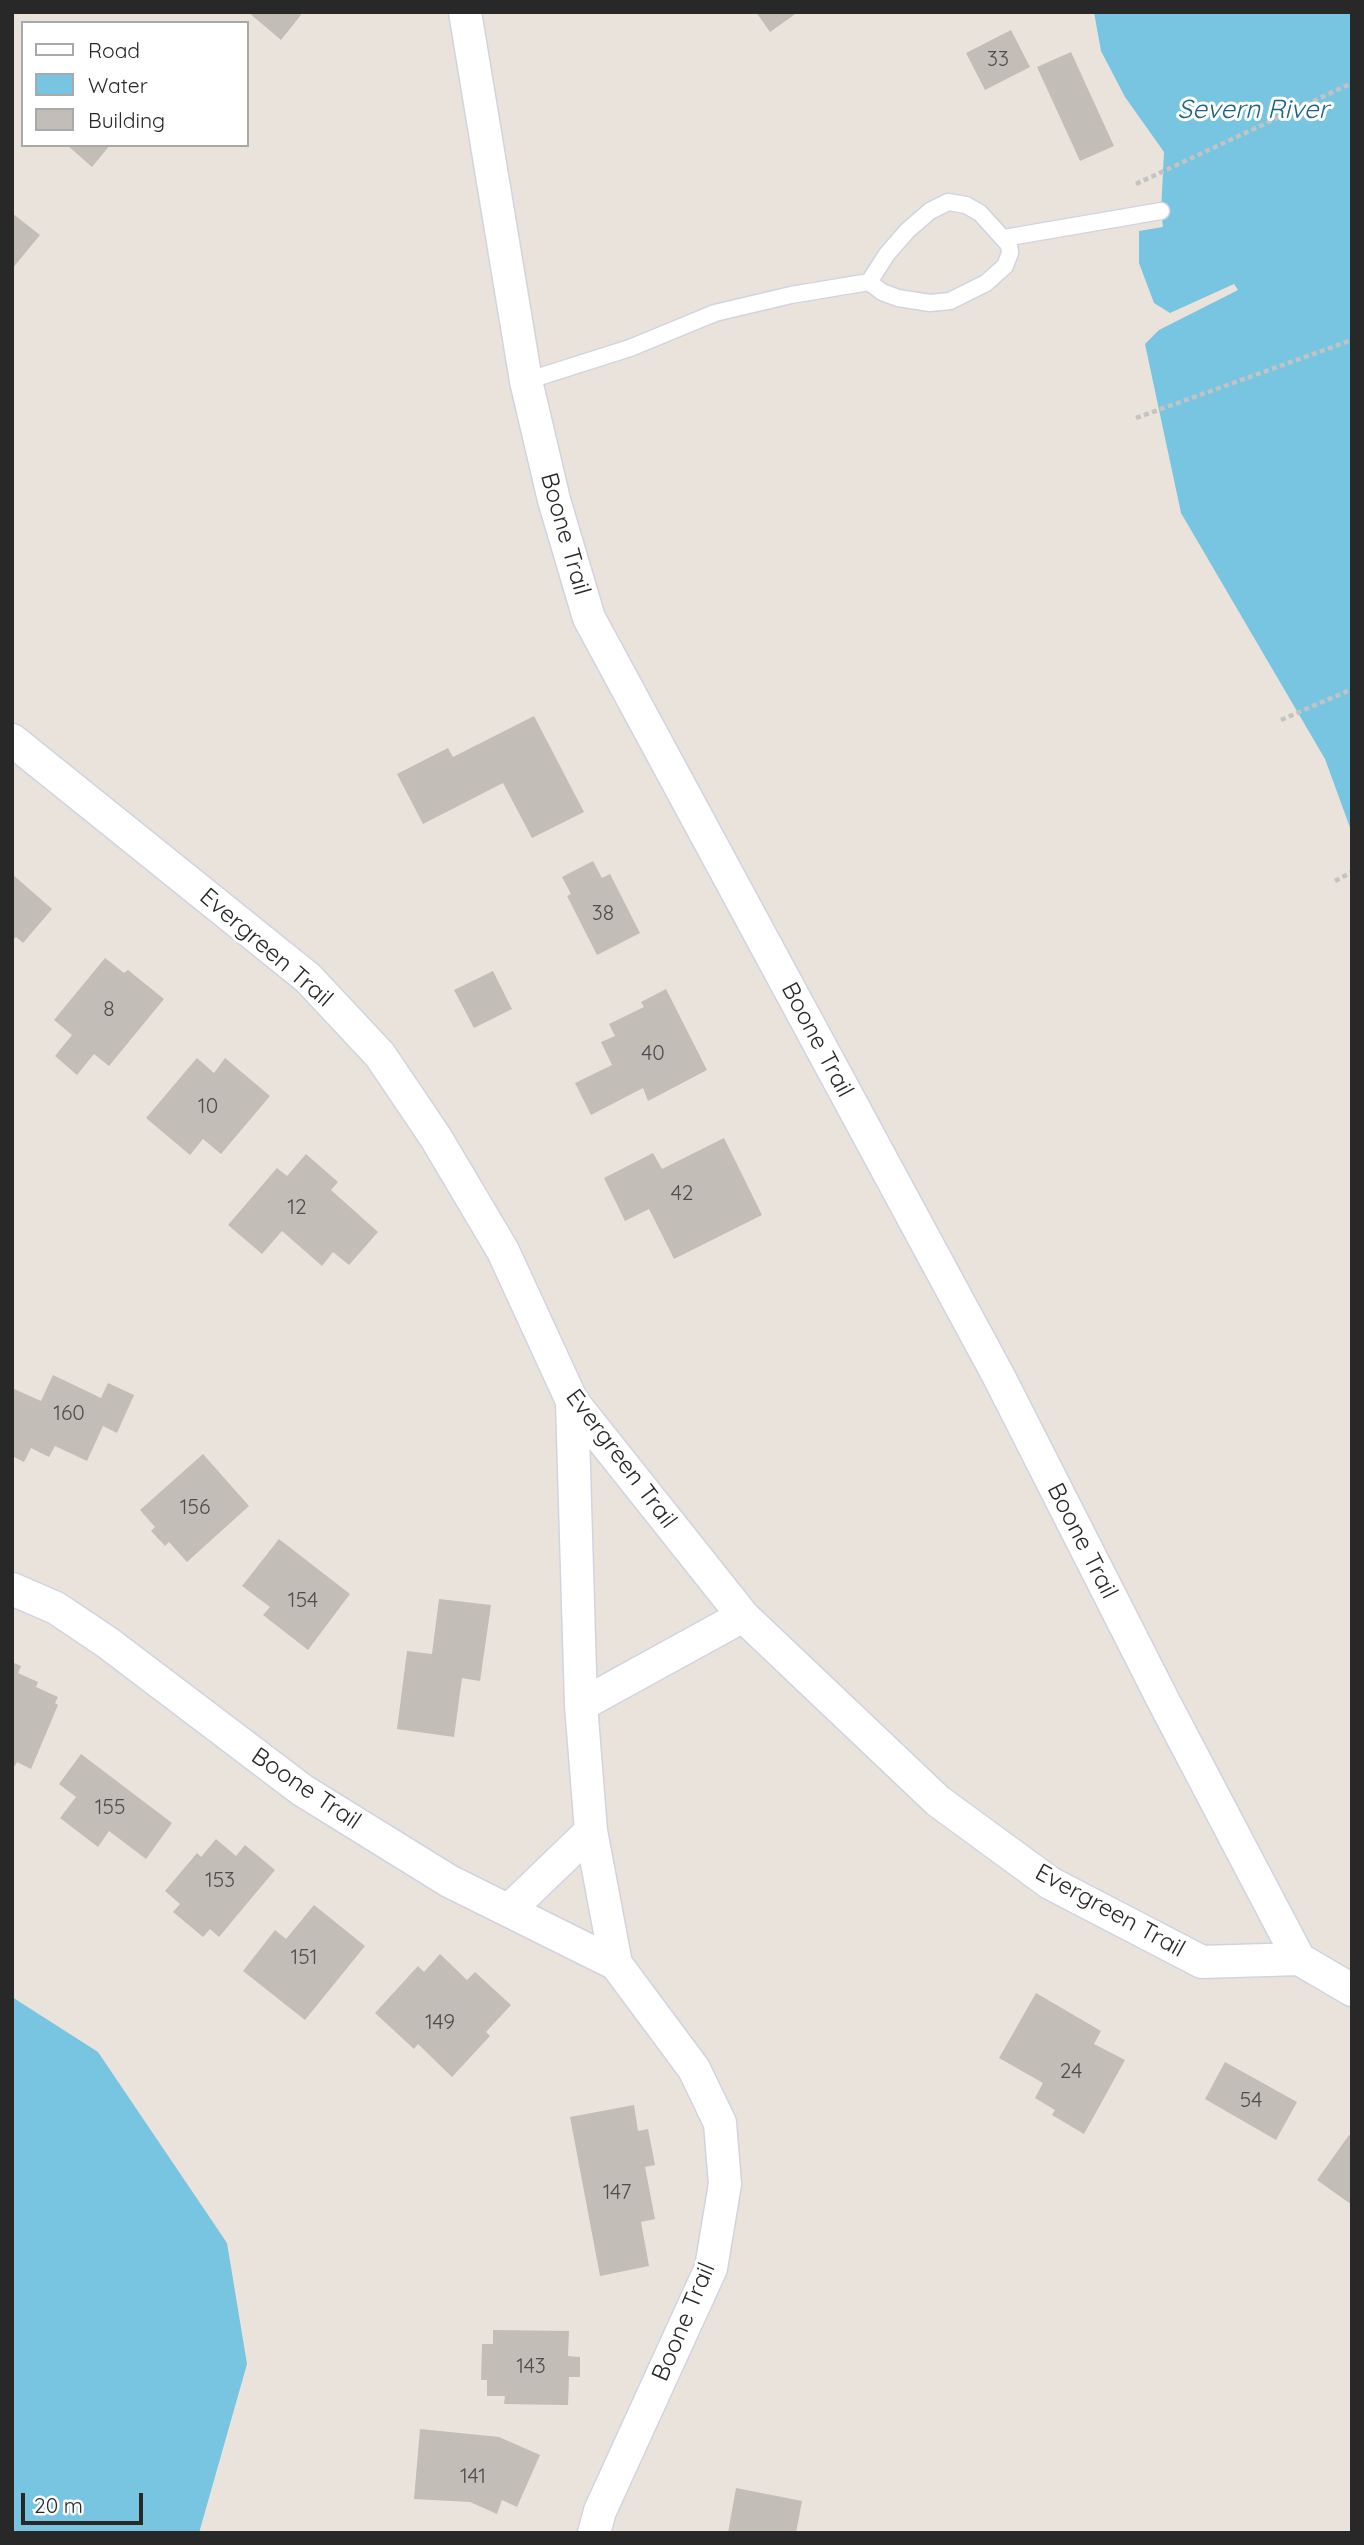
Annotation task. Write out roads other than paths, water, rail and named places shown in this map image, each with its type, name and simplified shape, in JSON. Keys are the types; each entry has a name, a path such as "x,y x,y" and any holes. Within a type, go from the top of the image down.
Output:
{"street":[{"name":"Boone Trail","path":"465,12 526,381 554,500 589,618 998,1376 1164,1703 1299,1959"},
{"name":"Evergreen Trail","path":"12,740 308,978 380,1055 436,1138 503,1251 572,1401 743,1616 938,1801 1050,1883 1202,1962 1299,1959"},
{"name":"Boone Trail","path":"572,1401 581,1705 591,1831 616,1964 694,2069 720,2123 725,2184 711,2268 600,2511 594,2533"},
{"name":"Boone Trail","path":"12,1589 56,1608 108,1643 302,1790 449,1881 616,1964"},
{"path":"581,1705 743,1616"},
{"path":"509,1910 591,1831"},
{"path":"1299,1959 1352,1990"}],"lane":[{"path":"526,381 630,348 715,313 791,295 869,282 882,292 898,298 930,303 950,301 986,283 1005,266 1010,253 1009,245 980,213 966,205 948,202 930,211 908,230 887,254 869,282"},
{"path":"1004,238 1161,211"}],"water":[{"name":"Severn River","path":"1094,12 1352,12 1352,833 1325,759 1181,513 1145,344 1159,330 1238,290 1234,284 1170,313 1154,303 1139,263 1139,231 1163,227 1161,211 1164,152 1125,97 1101,51"},
{"path":"12,1997 98,2052 227,2243 247,2364 199,2533 12,2533"}]}
